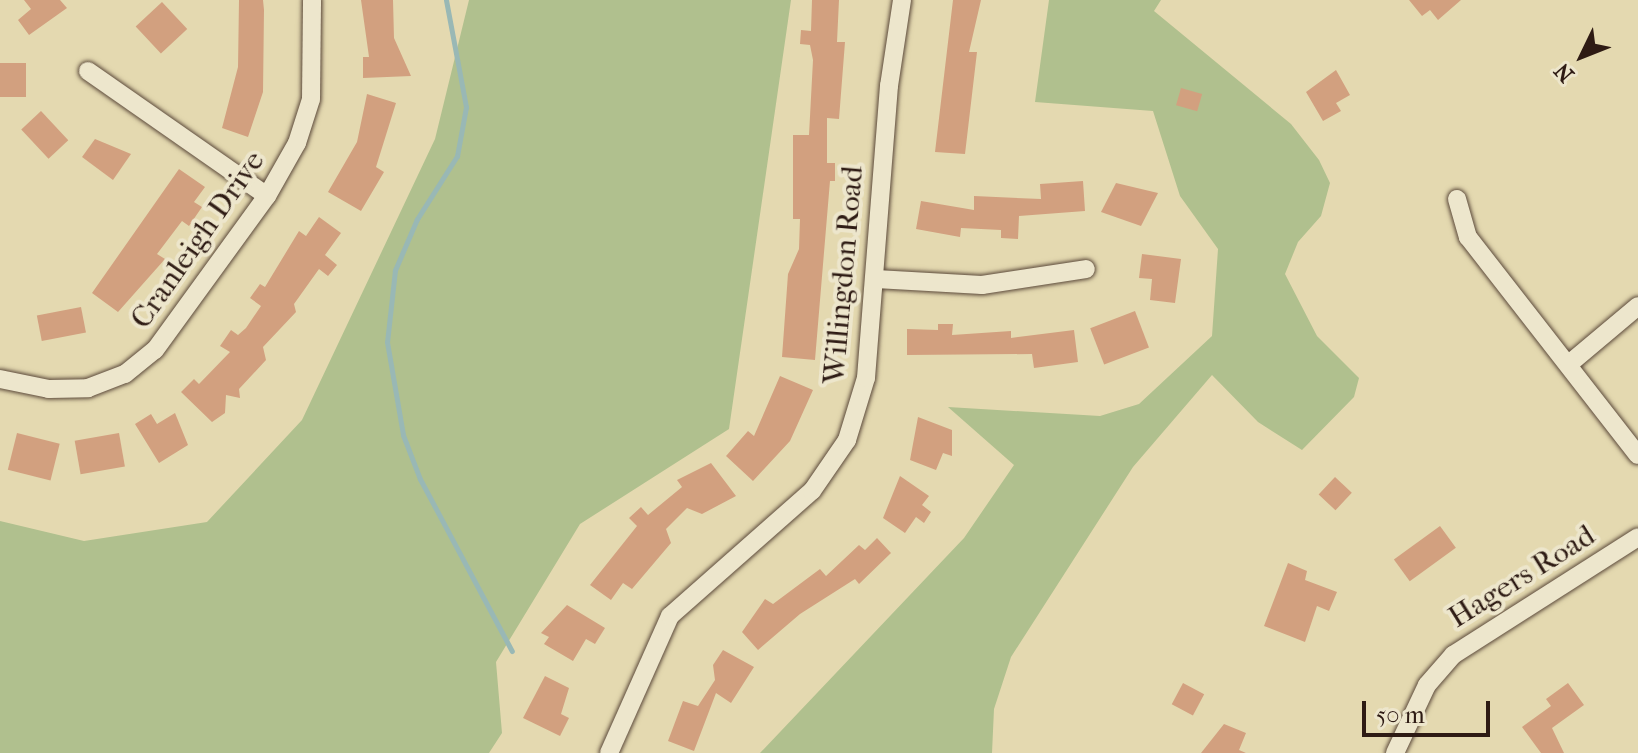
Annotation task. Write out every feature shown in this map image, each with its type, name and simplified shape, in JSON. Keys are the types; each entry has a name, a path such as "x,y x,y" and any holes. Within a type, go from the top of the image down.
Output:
{"street":[{"name":"Cranleigh Drive","path":"0,379 69,390 125,374 155,350 267,196 305,123 313,77 312,0"},
{"name":"Willingdon Road","path":"609,753 670,616 812,491 847,440 866,378 889,86 902,0"},
{"path":"88,71 267,196"},
{"path":"1457,199 1468,237 1638,455"},
{"path":"876,279 982,285 1086,269"},
{"path":"1569,364 1638,306"},
{"name":"Hagers Road","path":"1395,753 1427,685 1453,655 1638,537"}],"green space":[{"path":"469,0 791,0 729,429 580,524 496,662 502,733 489,753 0,753 0,521 84,541 207,522 302,420 435,139"},
{"path":"1049,0 1161,0 1154,11 1291,124 1319,160 1330,183 1321,216 1298,242 1285,274 1317,336 1359,378 1354,397 1302,450 1258,422 1212,375 1133,467 1011,657 994,709 992,753 760,753 964,538 1014,465 948,407 1100,416 1139,404 1212,336 1218,249 1180,196 1153,111 1035,102"}],"building":[{"path":"24,0 60,0 67,8 29,35 18,20 31,9"},
{"path":"239,0 263,0 264,10 263,92 248,137 222,128 238,67"},
{"path":"361,0 393,0 394,38 411,76 363,78 363,57 369,57"},
{"path":"812,0 839,0 837,42 845,42 839,119 827,118 827,163 835,163 835,181 830,181 815,360 782,357 788,274 799,249 800,219 793,219 793,135 809,135 813,60 810,45 800,44 801,30 811,31"},
{"path":"953,0 981,0 969,52 977,52 965,154 935,152"},
{"path":"1409,0 1461,0 1438,20 1430,10 1422,16"},
{"path":"162,2 187,29 161,54 136,27"},
{"path":"0,63 26,63 26,97 0,97"},
{"path":"1336,70 1350,95 1336,103 1341,111 1323,121 1306,92"},
{"path":"1181,88 1202,94 1197,111 1176,105"},
{"path":"367,94 396,103 376,167 384,172 361,211 328,192 357,142"},
{"path":"41,111 68,140 49,159 21,129"},
{"path":"95,139 131,154 113,180 82,157"},
{"path":"179,169 205,187 194,202 202,207 189,226 182,221 157,254 165,259 118,312 92,293"},
{"path":"1083,181 1085,211 1019,216 1018,239 1001,238 1001,230 961,228 960,237 916,229 921,201 974,210 974,196 1041,199 1040,184"},
{"path":"1116,183 1158,193 1141,226 1101,212"},
{"path":"319,217 341,233 325,255 337,265 328,276 319,269 294,304 296,312 263,347 266,360 239,389 240,398 226,395 225,413 212,422 181,392 194,379 199,384 230,352 220,346 231,330 238,335 246,328 261,306 250,298 260,284 265,287 299,231 306,236"},
{"path":"1142,254 1181,259 1175,303 1150,300 1152,279 1139,278"},
{"path":"81,307 86,333 42,341 37,316"},
{"path":"1135,311 1149,347 1104,365 1090,328"},
{"path":"938,324 953,324 952,335 1011,331 1011,338 1074,330 1078,362 1034,368 1032,354 907,355 907,329 938,330"},
{"path":"780,376 813,390 790,441 753,481 726,456 748,431 754,436"},
{"path":"175,413 188,445 159,463 135,424 151,414 157,424"},
{"path":"918,417 952,430 952,456 943,453 936,470 910,460"},
{"path":"17,433 60,444 50,481 8,470"},
{"path":"119,433 125,466 81,474 75,441"},
{"path":"711,463 736,496 702,514 687,508 666,529 671,543 632,589 623,583 611,600 590,585 637,526 629,518 641,507 648,515 682,487 677,480"},
{"path":"900,476 929,496 922,505 931,512 924,523 916,517 905,533 883,518"},
{"path":"1335,477 1352,493 1335,510 1319,495"},
{"path":"1440,526 1456,548 1410,581 1394,560"},
{"path":"877,538 891,553 859,584 855,579 800,614 758,650 742,632 765,599 773,604 820,569 826,576 859,545 865,550"},
{"path":"1288,563 1307,571 1305,580 1337,592 1329,611 1317,606 1305,642 1264,626"},
{"path":"567,605 605,628 595,644 586,639 573,661 544,644 549,637 541,633"},
{"path":"723,650 754,667 731,703 716,693 694,751 668,741 683,701 698,706 715,680 713,665"},
{"path":"545,676 569,688 561,714 569,718 560,736 523,718"},
{"path":"1183,683 1204,694 1193,715 1172,704"},
{"path":"1568,683 1584,705 1552,728 1564,753 1541,753 1522,727 1551,706 1546,699"},
{"path":"1224,724 1246,733 1239,750 1246,753 1201,753"}],"waterway":[{"path":"446,0 466,107 457,156 417,219 395,270 387,342 403,435 420,479 512,651"}]}
